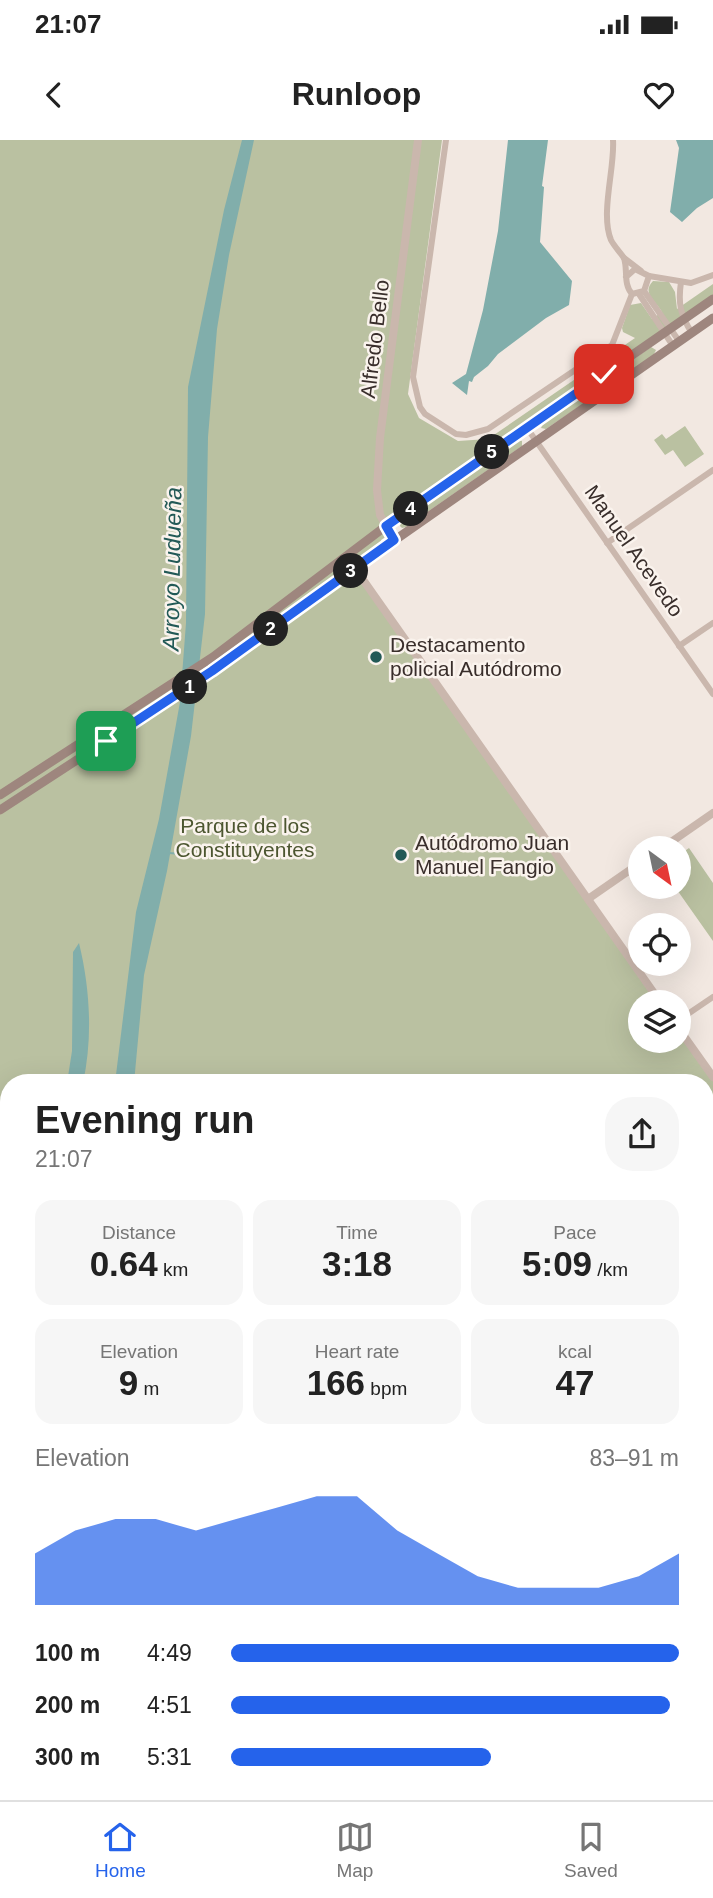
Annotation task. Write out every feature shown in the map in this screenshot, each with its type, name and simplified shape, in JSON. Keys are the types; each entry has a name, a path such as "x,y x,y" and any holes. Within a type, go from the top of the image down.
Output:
{"main road":[{"path":"0,795 213,657 386,526 713,299"},
{"path":"0,810 212,671 394,540 713,318"}],"street":[{"name":"Alfredo Bello","path":"394,540 380,515 377,489 380,438 418,140"},
{"path":"446,140 413,377 420,407 425,414 456,433 466,435 496,426 612,345 649,276"},
{"path":"613,140 608,193 609,234 612,242 624,258 649,276 691,283 713,275"},
{"path":"624,258 627,285 638,293 676,344"},
{"path":"626,277 631,271 640,271"},
{"path":"681,282 678,298 683,319 692,332"},
{"name":"Manuel Acevedo","path":"527,428 713,694"},
{"path":"607,543 713,470"},
{"path":"341,559 359,574 652,990"},
{"path":"679,646 713,623"},
{"path":"680,836 713,813"},
{"path":"588,899 628,871"},
{"path":"691,1012 713,997"},
{"path":"691,1046 711,1074"}],"green space":[{"name":"Parque de los Constituyentes","path":"0,140 442,140 408,394 419,418 458,441 488,439 635,338 623,332 622,328 630,305 641,303 652,319 662,312 649,293 648,289 653,281 669,282 675,292 677,309 713,284 713,299 386,526 390,534 381,540 381,545 354,564 351,562 346,565 359,574 628,956 628,976 642,976 652,990 628,990 628,1053 691,1053 691,1046 711,1074 0,1074"},
{"path":"651,347 656,350 653,356 546,429 541,428 543,424"},
{"path":"685,426 704,454 685,467 673,450 665,455 654,440 662,434 666,439"},
{"path":"517,440 522,441 522,446 406,527 400,526 401,521"},
{"path":"691,851 713,883 713,941 684,900 691,900"}],"water":[{"name":"Arroyo Ludueña","path":"242,140 254,140 229,255 217,329 208,437 205,614 191,736 167,871 144,975 135,1074 116,1074 136,912 159,819 180,702 186,623 188,387 224,210"},
{"path":"508,140 548,140 542,186 540,242 572,281 569,305 546,318 498,354 472,382 469,381 467,395 452,383 466,374 483,310 498,231"},
{"path":"676,140 713,140 713,198 682,222 670,212 679,148"},
{"path":"79,943 88,995 89,1030 85,1074 68,1074 72,1051 73,952"}],"waterway":[{"path":"169,853 220,857"},
{"path":"235,856 256,855"}],"place":[{"name":"Destacamento policial Autódromo","path":"376,657"},
{"name":"Autódromo Juan Manuel Fangio","path":"401,855"}],"route":[{"path":"106,741 258,639 394,540 386,526 604,374"}]}
